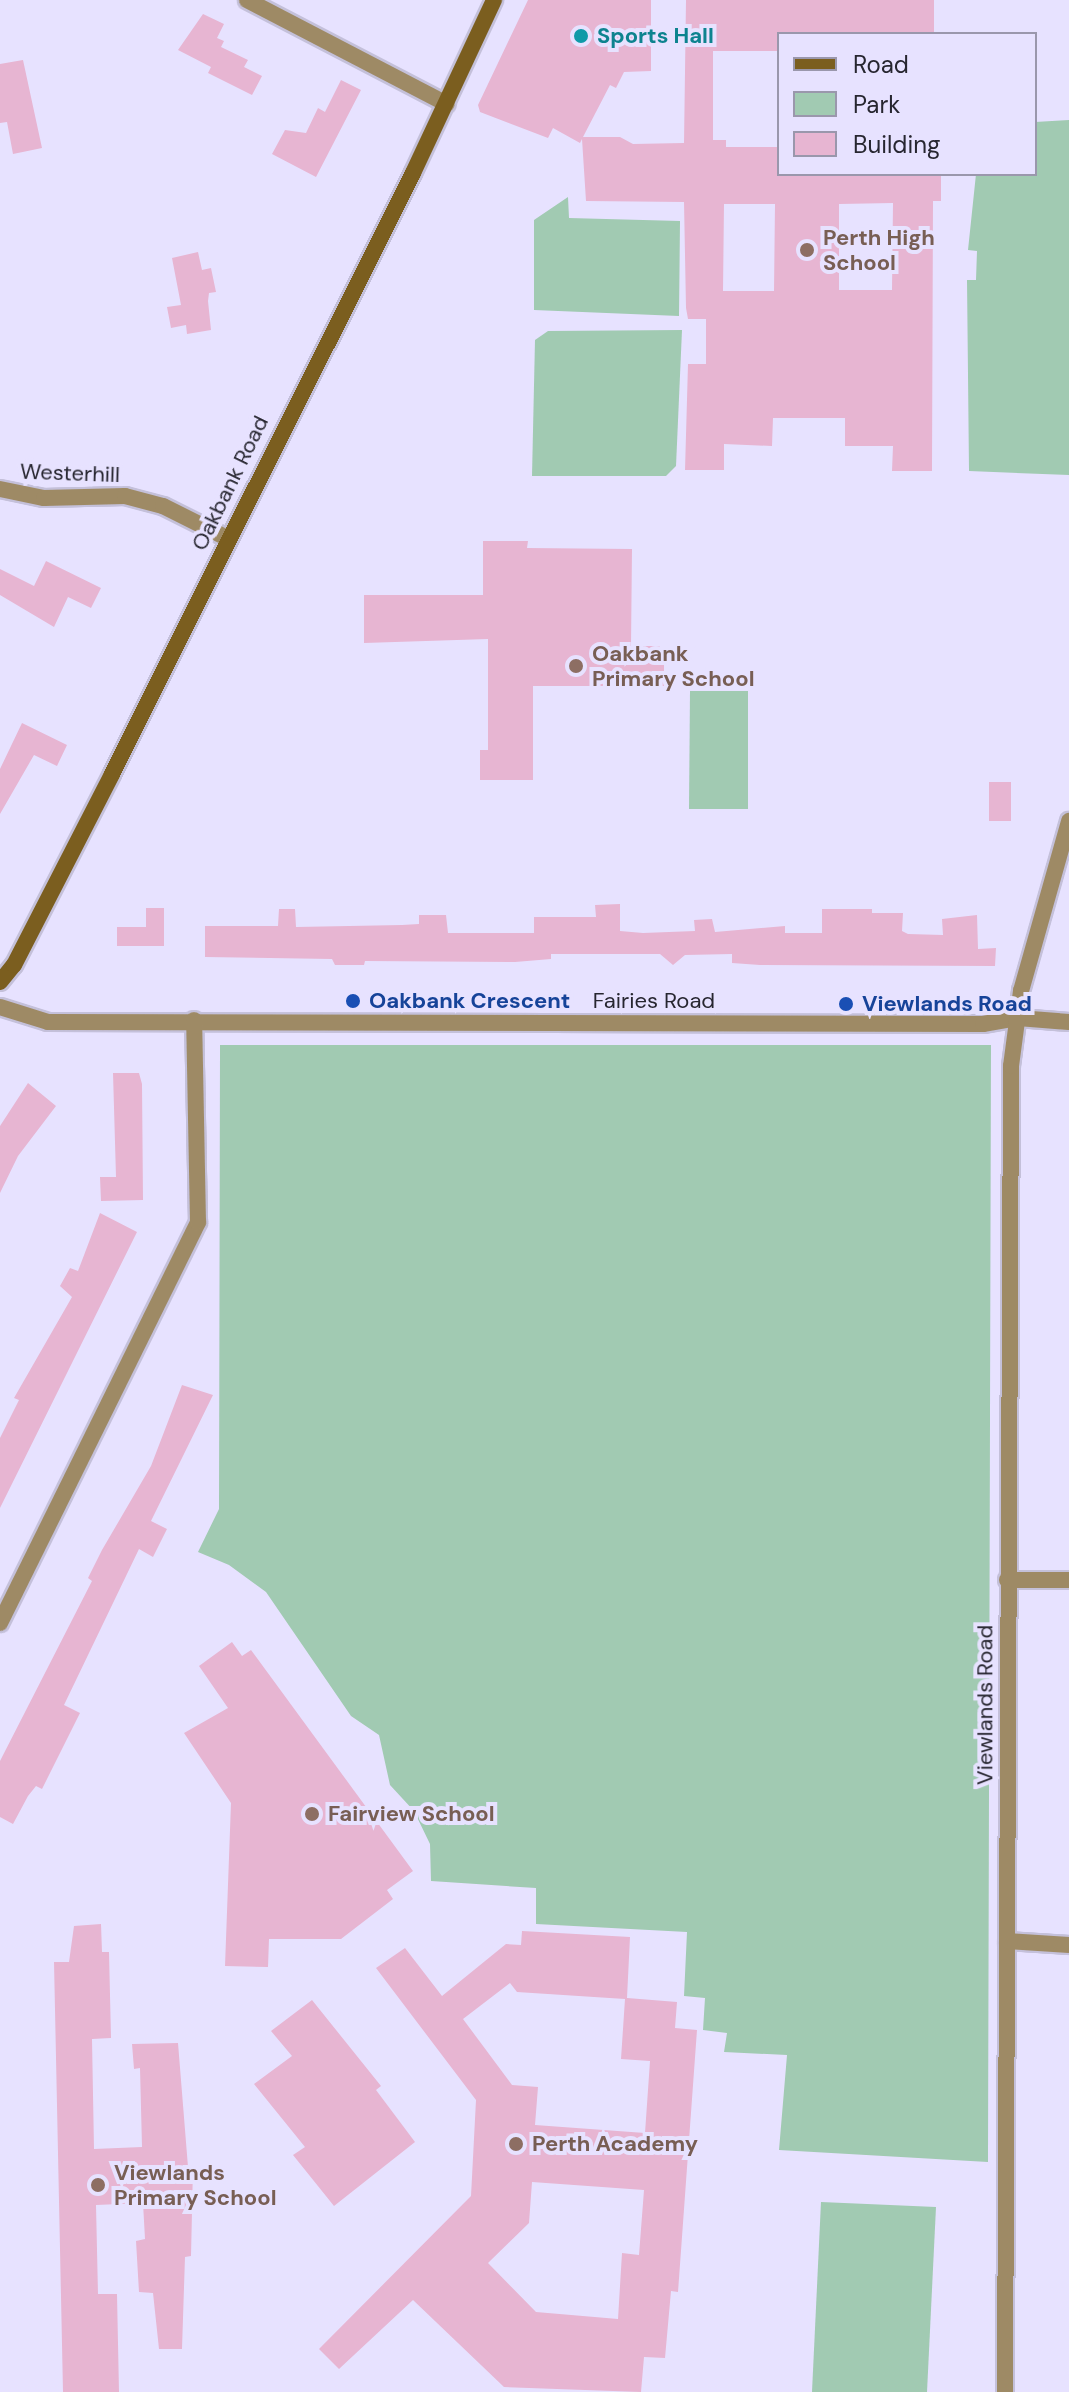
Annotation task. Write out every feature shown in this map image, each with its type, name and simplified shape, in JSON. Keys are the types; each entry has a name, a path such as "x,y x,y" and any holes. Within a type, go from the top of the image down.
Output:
{"street":[{"path":"247,0 447,104"},
{"name":"Oakbank Road","path":"0,982 14,965 119,760 227,538 447,104 494,0"},
{"name":"Westerhill","path":"0,489 44,498 125,496 163,506 227,538"},
{"name":"Viewlands Road","path":"1005,2392 1011,1066 1018,1018 1069,821"},
{"name":"Fairies Road","path":"0,1007 48,1022 983,1024 1018,1018 1069,1022"},
{"path":"0,1623 198,1222 194,1020"},
{"path":"1007,1580 1069,1580"},
{"path":"1007,1941 1069,1945"}],"green space":[{"path":"1069,120 1069,475 969,471 967,280 976,280 977,251 968,250 976,176 1037,176 1037,122"},
{"path":"568,197 569,218 680,221 679,316 534,310 534,220"},
{"path":"682,330 676,466 666,476 532,476 535,340 548,331"},
{"path":"690,691 748,691 748,809 689,809"},
{"path":"220,1045 991,1045 988,2162 779,2150 787,2055 724,2052 727,2033 703,2030 705,1998 684,1996 687,1932 536,1924 536,1888 431,1881 430,1844 414,1811 390,1785 379,1735 351,1716 266,1592 229,1565 198,1552 219,1509"},
{"path":"821,2202 936,2207 927,2392 812,2392"}],"building":[{"name":"Perth High School","path":"528,0 651,0 651,71 624,72 616,88 610,85 583,137 620,137 633,144 684,143 686,0 934,0 934,32 777,32 777,51 713,51 713,140 726,140 726,147 777,147 777,176 941,176 941,201 933,201 932,471 892,471 893,446 845,446 845,418 773,418 772,446 724,444 724,470 685,470 688,364 706,364 706,319 688,319 684,202 586,201 582,139 580,143 553,128 548,138 480,112 478,105","holes":["893,203 892,290 839,290 839,204","724,204 775,204 774,291 723,291"]},
{"path":"203,14 224,24 217,38 224,41 221,47 248,60 244,67 262,76 252,95 208,73 211,67 178,50"},
{"path":"23,60 42,148 13,154 7,122 0,123 0,64"},
{"path":"341,80 361,90 316,177 272,154 285,130 306,133 318,108 325,112"},
{"path":"198,252 202,270 211,268 216,292 209,293 211,330 187,334 186,325 171,328 167,307 181,305 172,258"},
{"name":"Oakbank Primary School","path":"483,541 528,541 527,548 632,549 631,646 664,646 664,686 533,686 533,780 480,780 480,750 488,750 488,639 364,643 364,595 483,595"},
{"path":"46,561 101,588 91,608 68,597 54,627 0,595 0,569 34,586"},
{"path":"22,723 67,745 57,766 34,755 0,814 0,769"},
{"path":"989,782 1011,782 1011,821 989,821"},
{"path":"620,904 620,931 643,933 695,931 694,920 712,919 715,932 785,926 785,933 822,933 822,909 872,909 872,913 903,913 902,931 908,934 943,935 942,919 977,915 978,949 996,948 995,966 760,965 732,963 732,954 685,955 673,965 660,954 551,954 551,959 515,962 365,961 364,965 335,965 332,959 205,957 205,926 278,926 279,909 295,909 296,927 419,924 419,915 446,915 448,933 534,933 534,917 596,917 595,905"},
{"path":"146,908 164,908 164,946 117,946 117,927 146,927"},
{"path":"113,1073 139,1073 142,1084 143,1200 101,1201 100,1177 116,1177"},
{"path":"28,1083 56,1106 18,1156 0,1193 0,1126"},
{"path":"100,1213 137,1232 0,1508 0,1438 19,1400 14,1398 72,1297 60,1286 70,1268 78,1271"},
{"path":"182,1385 213,1395 151,1521 167,1529 153,1557 139,1549 64,1705 80,1713 42,1789 36,1786 13,1824 0,1817 0,1761 92,1581 88,1578 102,1550 151,1466"},
{"path":"232,1642 242,1656 251,1650 413,1871 387,1890 393,1899 341,1939 269,1939 268,1967 225,1966 231,1803 184,1733 228,1708 199,1666"},
{"path":"101,1924 102,1952 109,1952 111,2038 92,2039 94,2149 142,2147 140,2068 134,2069 132,2044 178,2043 188,2167 193,2167 191,2256 185,2257 182,2349 159,2349 153,2293 139,2292 136,2241 145,2239 143,2203 96,2205 98,2294 117,2294 119,2392 63,2392 54,1962 69,1962 74,1926"},
{"path":"522,1931 630,1937 627,1998 677,2002 675,2028 697,2030 678,2292 671,2291 665,2358 644,2357 641,2392 504,2387 413,2300 339,2369 319,2349 471,2196 476,2100 376,1968 405,1948 442,1996 506,1944 521,1945","holes":["510,1983 517,1992 625,1999 621,2059 650,2061 645,2133 535,2125 538,2087 512,2085 463,2019","532,2182 644,2190 639,2255 622,2253 618,2319 536,2312 488,2263 529,2223"]},
{"path":"312,2000 381,2086 376,2090 415,2142 334,2206 293,2155 305,2147 254,2084 292,2056 271,2031"}],"place":[{"name":"Sports Hall","path":"581,36"},
{"name":"Perth High School","path":"807,250"},
{"name":"Oakbank Primary School","path":"576,666"},
{"name":"Oakbank Crescent","path":"353,1001"},
{"name":"Viewlands Road","path":"846,1004"},
{"name":"Fairview School","path":"312,1814"},
{"name":"Perth Academy","path":"516,2144"},
{"name":"Viewlands Primary School","path":"98,2185"}]}
